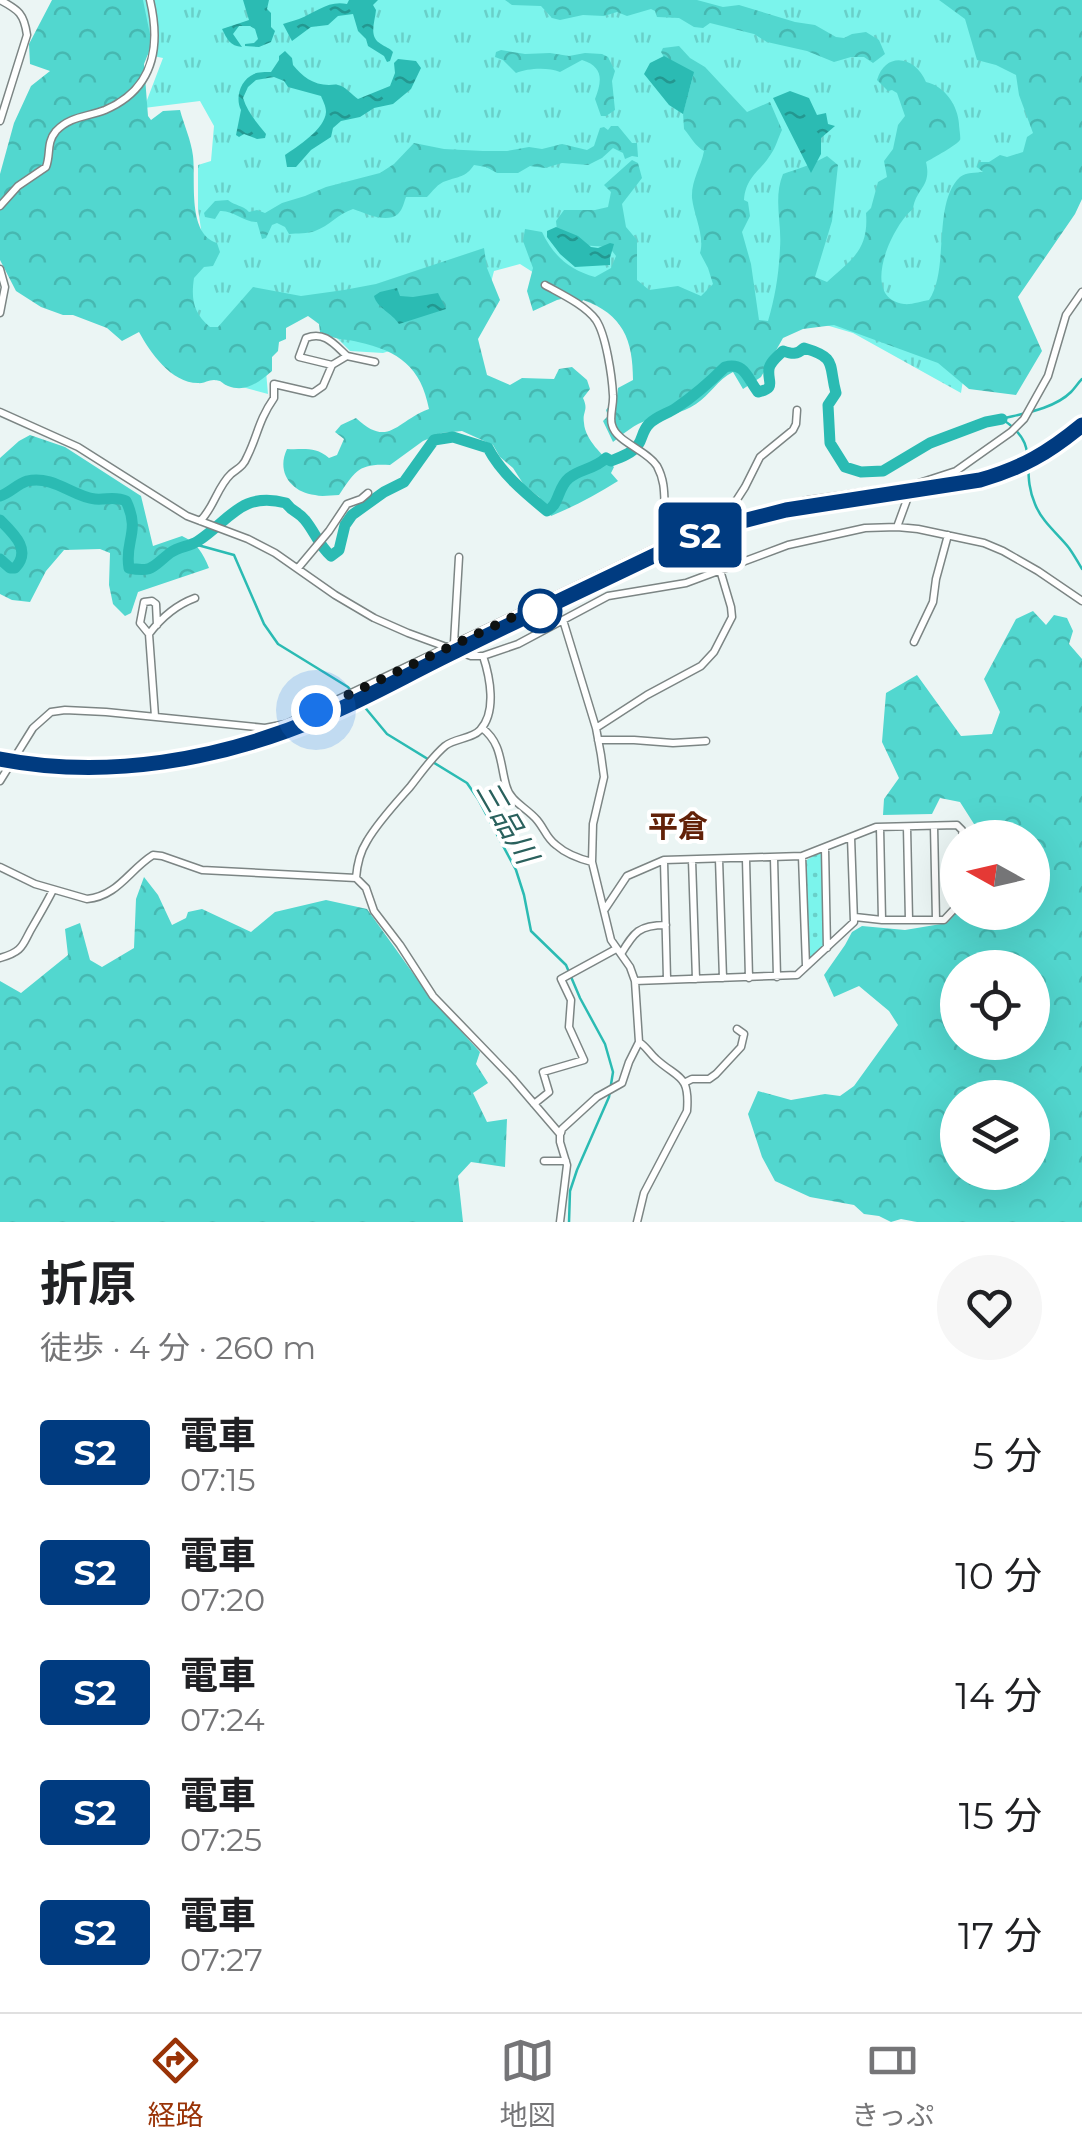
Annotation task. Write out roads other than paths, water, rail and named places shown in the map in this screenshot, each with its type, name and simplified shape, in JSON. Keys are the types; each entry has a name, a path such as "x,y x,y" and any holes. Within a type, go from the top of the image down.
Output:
{"street":[{"path":"0,0 18,9 26,23 27,36 0,121"},
{"path":"0,206 18,186 46,167 50,141 58,129 76,117 104,110 139,86 153,57 156,37 150,0"},
{"path":"0,270 4,296 0,313"},
{"path":"545,285 597,322 613,389 611,422 622,438 652,460 664,482 664,517 672,540"},
{"path":"0,780 33,728 51,712 154,716 265,728 286,724 672,540 724,519 809,500 913,485 956,471 1022,422 1050,368 1066,315 1082,292"},
{"path":"332,364 298,357 306,338 324,336 347,356 375,362"},
{"path":"200,521 249,455 262,415 274,398 274,384 313,392 323,386 332,364 347,356"},
{"path":"724,519 760,457 793,430 797,410"},
{"path":"0,412 78,447 200,521 263,546 374,618 451,645 464,654 484,656 536,636 608,596 686,583 804,541 865,528 897,527 948,535 1003,550 1082,601"},
{"path":"897,527 913,485"},
{"path":"298,568 347,504 368,493"},
{"path":"914,642 933,602 948,535"},
{"path":"451,645 459,557"},
{"path":"596,728 647,694 701,666 714,652 732,617 720,570"},
{"path":"149,634 173,608 195,598"},
{"path":"154,716 149,634 140,623 144,602 156,604 157,625"},
{"path":"560,1222 566,1161 560,1142 562,1129 597,1096 622,1083 639,1042 635,981 611,940 592,862 593,824 604,776 596,728 564,620"},
{"path":"356,878 358,859 366,842 436,755 454,740 482,728 491,696 484,656"},
{"path":"482,728 496,743 506,788 514,801 540,823 555,845 592,862"},
{"path":"598,740 706,741"},
{"path":"934,826 936,920"},
{"path":"604,910 626,876 664,860 802,856 880,827 940,826"},
{"path":"880,827 882,920"},
{"path":"907,827 909,920"},
{"path":"635,981 798,975 854,922 852,837"},
{"path":"824,848 827,949"},
{"path":"0,867 53,890 87,899 119,887 153,855 202,870 356,878 433,996 560,1134"},
{"path":"802,856 806,968"},
{"path":"746,858 749,978"},
{"path":"774,858 778,977"},
{"path":"719,859 723,978"},
{"path":"664,860 667,980"},
{"path":"692,860 696,979"},
{"path":"0,958 29,939 53,890"},
{"path":"854,918 940,920"},
{"path":"534,1104 549,1092 543,1072 584,1060 570,1027 571,1000 562,978 619,951 642,928 666,925"},
{"path":"684,1083 716,1074 743,1044 744,1034 737,1029"},
{"path":"637,1222 644,1193 688,1111 679,1074 639,1042"},
{"path":"544,1161 566,1161"}],"water":[{"path":"243,0 269,0 267,9 275,31 271,42 259,47 245,46 258,39 250,26 239,26 233,34 242,47 227,39 222,29 249,20"},
{"path":"349,0 378,0 373,5 373,33 377,41 393,52 390,61 368,46 353,14 338,16 328,25 311,27 292,41 283,24 328,5 347,4"},
{"path":"285,51 308,79 341,86 358,99 390,86 398,59 416,61 421,68 411,89 393,104 341,121 333,128 331,137 311,150 296,167 287,167 285,155 321,125 326,110 321,96 288,87 274,77 256,80 243,98 265,138 236,135 242,85 255,73 271,72"},
{"path":"664,56 694,72 683,114 669,105 644,74 650,63"},
{"path":"790,91 809,98 817,115 826,113 828,124 835,126 821,138 821,154 811,173 773,98"},
{"path":"556,227 578,236 591,247 614,244 610,265 575,267 547,237 547,231"},
{"path":"397,288 400,296 438,293 446,309 399,324 374,296"}],"waterway":[{"path":"0,496 23,482 37,480 95,499 126,501 132,521 129,568 152,567 173,551 198,541 247,504 271,500 286,503 300,515 331,556 339,550 345,525 352,515 404,482 434,440 453,437 488,448 507,474 547,511 569,478 606,458 611,461 626,455 640,442 649,424 689,399 725,367 741,369 758,392 769,386 769,369 783,351 794,353 804,348 830,363 836,393 828,405 830,443 845,467 861,472 883,471 930,443 1002,419"},
{"path":"1005,418 1057,402 1082,379"},
{"path":"1002,419 1015,429 1026,448 1031,491 1038,510 1082,569"},
{"path":"0,520 19,542 22,555 15,568 0,559"},
{"name":"三品川","path":"194,544 234,555 264,624 278,644 348,687 387,734 467,783 478,799 516,870 531,931 566,965 605,1044 613,1072 609,1097 570,1191 569,1222"}],"railway":[{"path":"0,759 72,767 144,765 250,743 349,705 674,546 786,510 980,481 1034,459 1082,425"}],"train":[{"name":"S2","path":"0,759 58,766 130,765 173,761 250,744 323,717 710,532 786,510 1007,473 1056,446 1082,425"}],"district":[{"name":"平倉","path":"678,826"}]}
